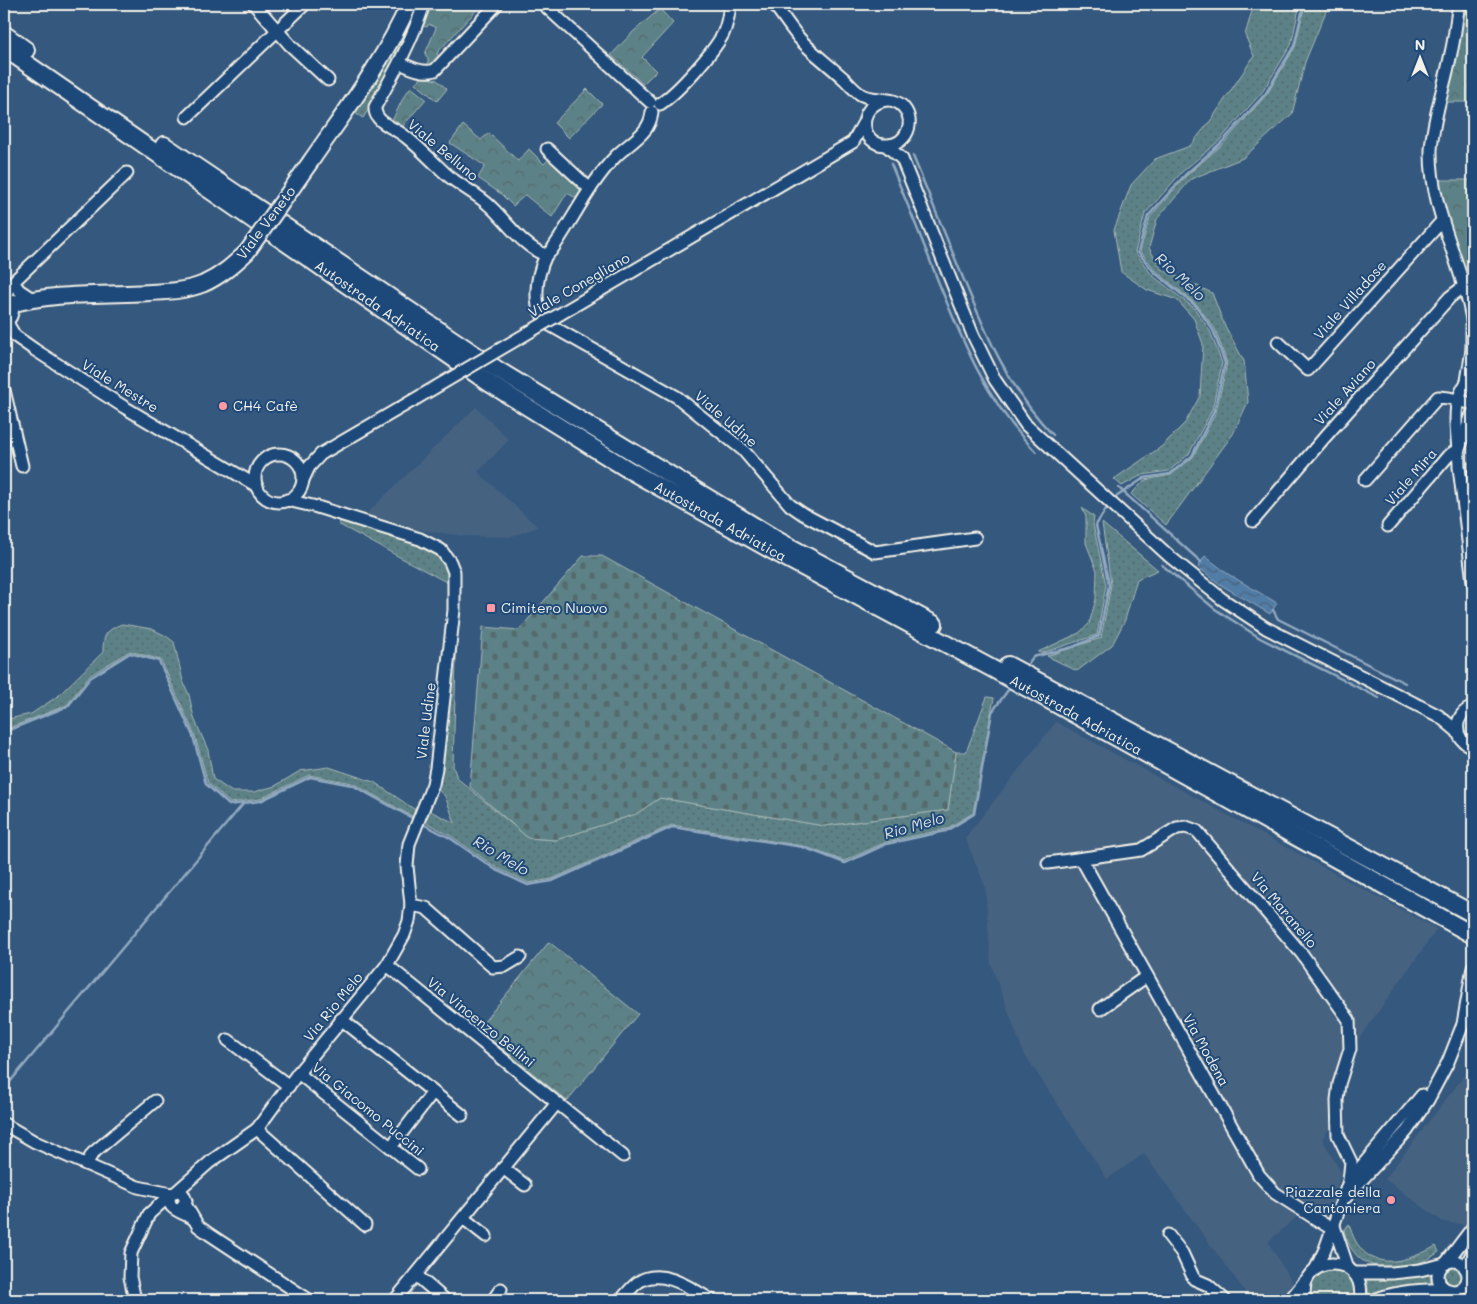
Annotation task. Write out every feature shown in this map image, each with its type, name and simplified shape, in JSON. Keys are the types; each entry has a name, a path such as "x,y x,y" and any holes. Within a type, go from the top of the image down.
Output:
{"highway":[{"name":"Autostrada Adriatica","path":"4,34 498,370 779,540 1067,698 1473,914"},
{"name":"Autostrada Adriatica","path":"4,48 498,388 629,470 1473,935"}],"main road":[{"name":"Viale Veneto","path":"6,309 31,298 167,291 190,288 204,284 223,273 246,252 311,161 380,60 409,4"}],"street":[{"path":"254,4 278,31 328,80"},
{"path":"187,118 305,4"},
{"name":"Viale Belluno","path":"424,4 400,63 375,107 375,114 378,119 419,146 445,173 490,206 530,246 546,255"},
{"path":"400,63 430,72 436,70 497,4"},
{"path":"543,4 654,106"},
{"path":"546,255 556,245 590,189 610,162 644,132 651,119 654,106 671,97 715,46 723,33 730,4"},
{"path":"774,4 800,39 862,95 894,101 906,110 910,123 905,136 902,160 973,335 995,380 1026,425 1169,556 1222,600 1266,628 1439,716 1457,731 1462,740 1473,747"},
{"path":"1459,4 1452,52 1434,124 1431,148 1433,188 1468,300 1472,321 1470,379 1458,400 1455,418 1455,438 1459,449 1459,467 1473,582"},
{"path":"862,95 868,136 902,160"},
{"path":"887,100 874,104 853,142 883,145 900,141 905,136"},
{"name":"Viale Conegliano","path":"290,457 304,458 321,454 853,142"},
{"path":"547,149 590,189"},
{"path":"6,309 7,292 13,282 127,173"},
{"name":"Viale Villadose","path":"1278,342 1308,370 1442,221"},
{"name":"Viale Udine","path":"546,255 541,267 538,284 538,308 548,324 685,403 743,450 790,505 803,514 875,552 975,538"},
{"path":"13,282 31,298"},
{"name":"Viale Aviano","path":"1253,520 1450,297 1464,287"},
{"name":"Viale Mestre","path":"6,309 9,326 15,336 131,411 228,468 256,486 261,494 269,499 278,502 287,500 317,507 420,539 441,550 450,562 454,572 455,592"},
{"path":"4,390 22,466"},
{"path":"1365,480 1438,397 1473,404"},
{"path":"1459,449 1473,412"},
{"name":"Viale Mira","path":"1388,526 1448,456 1459,449"},
{"path":"256,486 255,476 263,460 280,454 290,457 300,466 302,484 317,507"},
{"name":"Viale Conegliano","path":"302,484 309,467 321,454"},
{"path":"228,468 258,468"},
{"path":"287,500 295,496 302,484"},
{"name":"Viale Udine","path":"416,825 433,784 436,768 455,592"},
{"path":"1439,716 1463,713 1473,707"},
{"path":"1457,731 1458,721 1463,713"},
{"name":"Via Rio Melo","path":"149,1214 210,1162 257,1129 298,1073 386,965 404,935 409,920 411,905 407,866 409,844 416,825"},
{"name":"Via Maranello","path":"1048,863 1082,860 1141,850 1177,828 1186,827 1197,831 1205,839 1302,954 1349,1020 1350,1049 1339,1084 1337,1100 1338,1135 1351,1162 1349,1181"},
{"name":"Via Modena","path":"1082,860 1259,1175 1275,1192 1327,1226 1334,1226"},
{"path":"411,905 426,908 493,967 505,966 520,957"},
{"name":"Via Vincenzo Bellini","path":"386,965 623,1156"},
{"path":"1344,1198 1407,1131 1428,1100 1448,1062 1463,1024 1473,969"},
{"path":"1100,1009 1147,976"},
{"path":"342,1019 462,1115"},
{"path":"228,1040 289,1086"},
{"name":"Via Giacomo Puccini","path":"298,1073 418,1169"},
{"path":"391,1147 433,1092"},
{"path":"1305,1300 1305,1284 1326,1249 1349,1181 1422,1095"},
{"path":"86,1164 93,1153 155,1101"},
{"path":"395,1300 557,1103"},
{"path":"4,1124 35,1142 138,1187 172,1194 183,1194 180,1205"},
{"path":"257,1129 365,1225"},
{"path":"503,1168 525,1186"},
{"path":"135,1300 130,1277 131,1253 149,1214 180,1205 195,1174"},
{"path":"180,1205 198,1226 222,1244 309,1300"},
{"path":"463,1218 486,1236"},
{"path":"1334,1226 1351,1270 1359,1281 1361,1290 1360,1300"},
{"path":"1450,1295 1439,1281 1439,1272 1473,1227"},
{"path":"1168,1235 1182,1253 1194,1279 1208,1285 1225,1300"},
{"path":"1459,1300 1468,1289 1467,1281 1473,1251"},
{"path":"1290,1300 1312,1272 1332,1263 1340,1264 1351,1270 1392,1274 1420,1270 1449,1262 1458,1262 1469,1269"},
{"path":"416,1275 445,1300"},
{"path":"621,1300 639,1282 659,1277 686,1285 711,1300"},
{"path":"493,1300 501,1289"},
{"path":"1374,1300 1384,1296 1430,1289 1450,1295"},
{"path":"1450,1295 1453,1291 1468,1289"}],"shaded area":[{"path":"476,407 509,440 478,472 538,527 510,537 464,536 419,530 363,517"},
{"path":"1473,426 1473,463 1467,463 1469,438"},
{"path":"1056,722 1437,929 1356,1043 1339,1079 1336,1122 1322,1138 1341,1173 1327,1226 1300,1214 1268,1242 1294,1285 1273,1300 1251,1300 1144,1154 1107,1179 1023,1052 991,964 985,886 965,838"},
{"path":"1473,1064 1473,1218 1468,1225 1443,1222 1385,1179"}],"green space":[{"path":"413,4 420,4 391,73 363,118 353,112"},
{"path":"429,4 482,4 437,53 439,57 432,65 428,65 428,59 425,54 436,28 429,24 427,27 423,26"},
{"path":"1254,4 1300,4 1291,45 1263,91 1220,140 1182,172 1145,214 1135,252 1152,275 1194,308 1210,331 1222,363 1212,410 1189,454 1169,471 1142,475 1122,486 1114,479 1161,447 1185,423 1200,396 1203,344 1194,319 1177,300 1147,290 1121,272 1114,230 1131,185 1155,159 1190,146 1211,120 1254,56 1245,35"},
{"path":"1305,4 1329,4 1305,62 1292,114 1243,158 1191,179 1157,219 1149,248 1161,269 1212,293 1224,324 1244,361 1248,402 1233,434 1166,525 1131,494 1145,480 1171,475 1193,457 1216,412 1227,363 1215,329 1197,305 1156,271 1140,251 1150,217 1186,176 1224,143 1267,94 1295,47"},
{"path":"1463,4 1473,4 1473,102 1445,102 1454,64"},
{"path":"660,9 673,23 642,57 656,71 643,84 611,55 634,31"},
{"path":"422,77 437,80 447,89 437,101 415,83"},
{"path":"411,87 426,99 401,128 392,121 404,96"},
{"path":"587,89 602,104 569,138 554,123"},
{"path":"463,125 481,140 489,133 518,161 529,149 544,164 550,158 583,190 578,199 567,193 552,217 525,195 513,206 501,194 478,178 485,166 450,143"},
{"path":"1436,180 1473,180 1473,294 1449,232"},
{"path":"1467,463 1473,463 1473,526 1472,526"},
{"path":"1082,508 1094,517 1093,524 1106,585 1097,635 1042,653 1038,652 1079,633 1089,624 1096,599 1097,571 1086,543 1086,517"},
{"path":"341,521 348,521 424,546 441,559 446,568 449,579 448,583 338,524"},
{"path":"1102,523 1158,570 1137,579 1125,620 1112,645 1077,671 1047,656 1101,638 1111,585"},
{"path":"583,556 602,556 956,752 948,810 824,826 660,798 636,814 556,840 528,838 470,787 483,627 519,630"},
{"path":"122,624 152,629 174,642 194,718 208,750 213,779 232,792 254,792 275,786 300,771 329,767 374,782 417,811 415,818 352,783 309,775 260,799 230,803 208,783 195,736 161,660 130,651 89,676 67,705 4,730 4,720 31,714 58,696 103,652 106,634"},
{"path":"457,624 453,766 457,778 528,838 556,840 636,814 660,798 824,826 948,810 956,752 966,752 987,697 994,698 973,813 946,829 886,842 844,861 803,846 672,825 552,879 529,883 497,868 451,836 423,821 428,810 455,823 445,796 437,789"},
{"path":"549,942 638,1014 567,1101 478,1029"},
{"path":"1349,1224 1355,1240 1363,1251 1373,1258 1384,1261 1396,1261 1409,1258 1436,1246 1439,1252 1426,1260 1413,1264 1392,1267 1373,1265 1358,1257 1352,1250 1344,1230"},
{"path":"1454,1266 1461,1269 1464,1276 1461,1283 1454,1286 1447,1283 1444,1276 1447,1269"},
{"path":"1333,1269 1340,1270 1352,1279 1355,1300 1311,1300 1310,1294 1314,1280 1322,1273"},
{"path":"1430,1275 1431,1285 1380,1292 1368,1299 1366,1278 1380,1280"}],"water":[{"path":"1205,556 1228,574 1277,603 1270,614 1221,585 1198,567"}],"waterway":[{"name":"Rio Melo","path":"1113,499 1144,478 1170,474 1192,456 1214,411 1225,363 1213,330 1196,306 1154,272 1138,252 1148,216 1185,175 1222,142 1266,93 1294,46 1304,4"},
{"path":"913,156 979,316 999,358 1023,398 1053,435"},
{"path":"891,164 948,305 978,372 1004,413 1036,452"},
{"path":"1119,488 1201,562"},
{"name":"Rio Melo","path":"1025,668 1033,657 1073,647 1099,636 1109,585 1096,525 1108,506"},
{"path":"1162,565 1215,609 1260,638 1379,698"},
{"path":"1273,610 1278,619 1405,683"},
{"name":"Rio Melo","path":"4,732 68,706 90,678 130,653 159,661 193,736 206,784 229,805 260,801 310,777 352,785 414,819"},
{"name":"Rio Melo","path":"421,823 450,838 496,870 528,885 552,881 672,827 803,847 845,863 886,844 946,831 974,814 992,712 1011,686"},
{"path":"4,1089 244,803"}],"place":[{"name":"CH4 Cafè","path":"223,406"},
{"name":"Cimitero Nuovo","path":"491,608"},
{"name":"Piazzale della Cantoniera","path":"1391,1200"}]}
